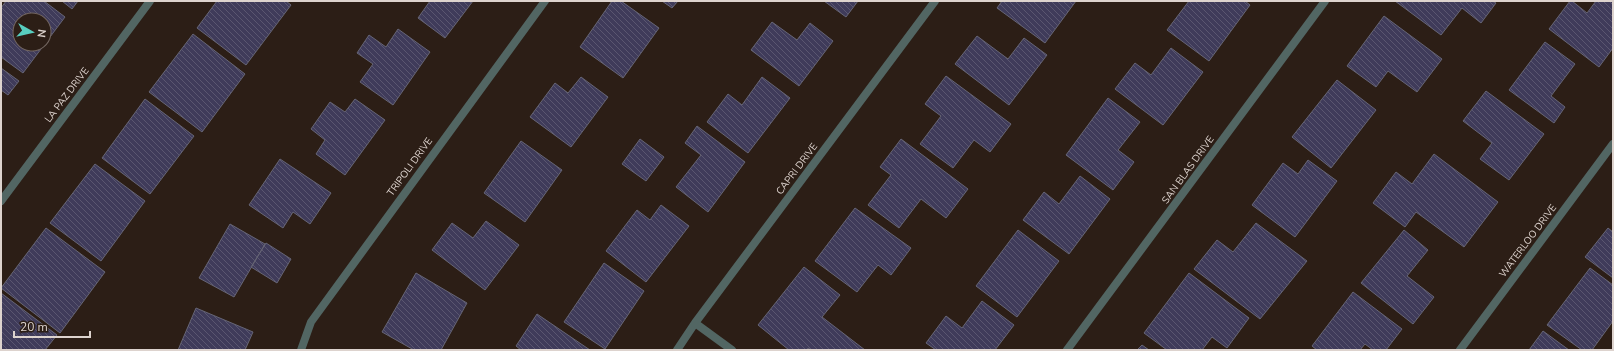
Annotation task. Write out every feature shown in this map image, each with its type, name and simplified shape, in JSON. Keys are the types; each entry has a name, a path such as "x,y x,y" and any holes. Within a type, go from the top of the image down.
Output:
{"street":[{"name":"LA PAZ DRIVE","path":"1,201 150,1"},
{"name":"TRIPOLI DRIVE","path":"301,350 311,322 545,1"},
{"name":"CAPRI DRIVE","path":"677,350 695,323 935,1"},
{"name":"SAN BLAS DRIVE","path":"1067,350 1325,1"},
{"name":"WATERLOO DRIVE","path":"1460,350 1613,144"},
{"path":"695,323 732,350"}],"building":[{"path":"6,1 44,1 65,17 52,34 52,12 12,12 12,52 39,52 23,73 1,57 1,8"},
{"path":"62,1 78,1 72,9"},
{"path":"217,1 286,1 291,5 246,65 197,28"},
{"path":"430,1 473,1 445,38 418,18"},
{"path":"612,1 621,1 659,28 623,78 580,47"},
{"path":"662,1 678,1 672,8"},
{"path":"824,1 858,1 846,17"},
{"path":"1002,1 1076,1 1045,43 997,8"},
{"path":"1189,1 1245,1 1250,5 1209,61 1167,30"},
{"path":"1395,1 1492,1 1496,3 1481,23 1462,8 1441,35"},
{"path":"1570,1 1587,13 1596,1 1613,1 1613,48 1599,67 1549,29"},
{"path":"1384,16 1442,59 1417,92 1388,71 1376,87 1347,66"},
{"path":"772,22 797,40 810,23 833,41 799,86 751,50"},
{"path":"398,29 430,52 393,105 360,82 373,64 357,53 369,35 386,47"},
{"path":"193,34 245,74 202,132 149,92"},
{"path":"977,36 1008,59 1024,38 1047,55 1009,105 955,64"},
{"path":"1545,42 1575,64 1551,96 1565,107 1554,123 1509,90"},
{"path":"1171,48 1203,72 1163,125 1115,89 1135,63 1151,75"},
{"path":"1,68 19,81 8,95 1,90"},
{"path":"946,76 1011,124 990,152 974,140 953,168 920,144 941,116 925,104"},
{"path":"581,77 608,97 571,147 530,117 555,83 568,93"},
{"path":"762,77 790,98 748,153 707,122 728,94 742,105"},
{"path":"1337,80 1376,110 1331,168 1292,137"},
{"path":"1486,91 1544,134 1509,180 1480,159 1492,143 1463,121"},
{"path":"1108,98 1140,122 1118,150 1134,162 1113,190 1066,155"},
{"path":"145,99 194,136 150,194 102,158"},
{"path":"355,99 385,120 345,175 316,154 325,140 311,129 330,102 345,112"},
{"path":"697,126 745,162 708,212 676,187 701,155 685,143"},
{"path":"640,139 664,157 646,181 622,164"},
{"path":"901,139 968,189 946,218 921,199 899,228 868,205 891,175 880,167"},
{"path":"521,141 562,170 525,222 484,193"},
{"path":"1434,154 1498,202 1464,247 1416,212 1405,227 1373,203 1396,172 1412,184"},
{"path":"280,159 331,193 310,224 293,212 283,228 249,205"},
{"path":"1308,160 1337,181 1295,237 1252,205 1283,163 1298,174"},
{"path":"95,164 145,201 101,261 50,223"},
{"path":"1080,176 1110,199 1069,254 1023,220 1044,192 1059,204"},
{"path":"661,205 689,226 646,282 606,251 637,210 650,220"},
{"path":"855,208 911,248 891,275 878,265 857,292 815,261"},
{"path":"486,221 519,245 485,290 432,250 452,223 473,238"},
{"path":"1256,223 1307,261 1260,319 1194,269 1217,240 1233,252"},
{"path":"230,224 265,244 234,297 199,278"},
{"path":"46,228 105,272 60,333 1,288"},
{"path":"1608,228 1613,232 1613,278 1585,257"},
{"path":"1018,230 1059,261 1017,317 976,286"},
{"path":"1404,230 1428,250 1407,276 1434,297 1413,324 1361,283"},
{"path":"266,243 291,259 277,283 251,267"},
{"path":"604,263 644,291 605,349 564,322"},
{"path":"804,267 840,295 822,317 865,350 811,350 808,348 807,350 789,350 758,325"},
{"path":"1590,268 1613,285 1613,321 1592,350 1582,350 1547,325"},
{"path":"416,273 467,303 441,350 414,350 382,332"},
{"path":"1189,273 1249,318 1227,348 1212,337 1202,350 1167,350 1144,333"},
{"path":"1353,292 1402,329 1386,350 1373,350 1365,344 1360,350 1317,350 1312,346"},
{"path":"1,293 57,335 45,350 1,350"},
{"path":"982,301 1014,325 995,350 936,350 926,343 946,316 962,328"},
{"path":"196,308 253,332 245,350 178,350"},
{"path":"537,314 590,350 521,350 516,346"},
{"path":"1543,331 1569,350 1529,350"},
{"path":"1142,345 1149,350 1137,350"}]}
